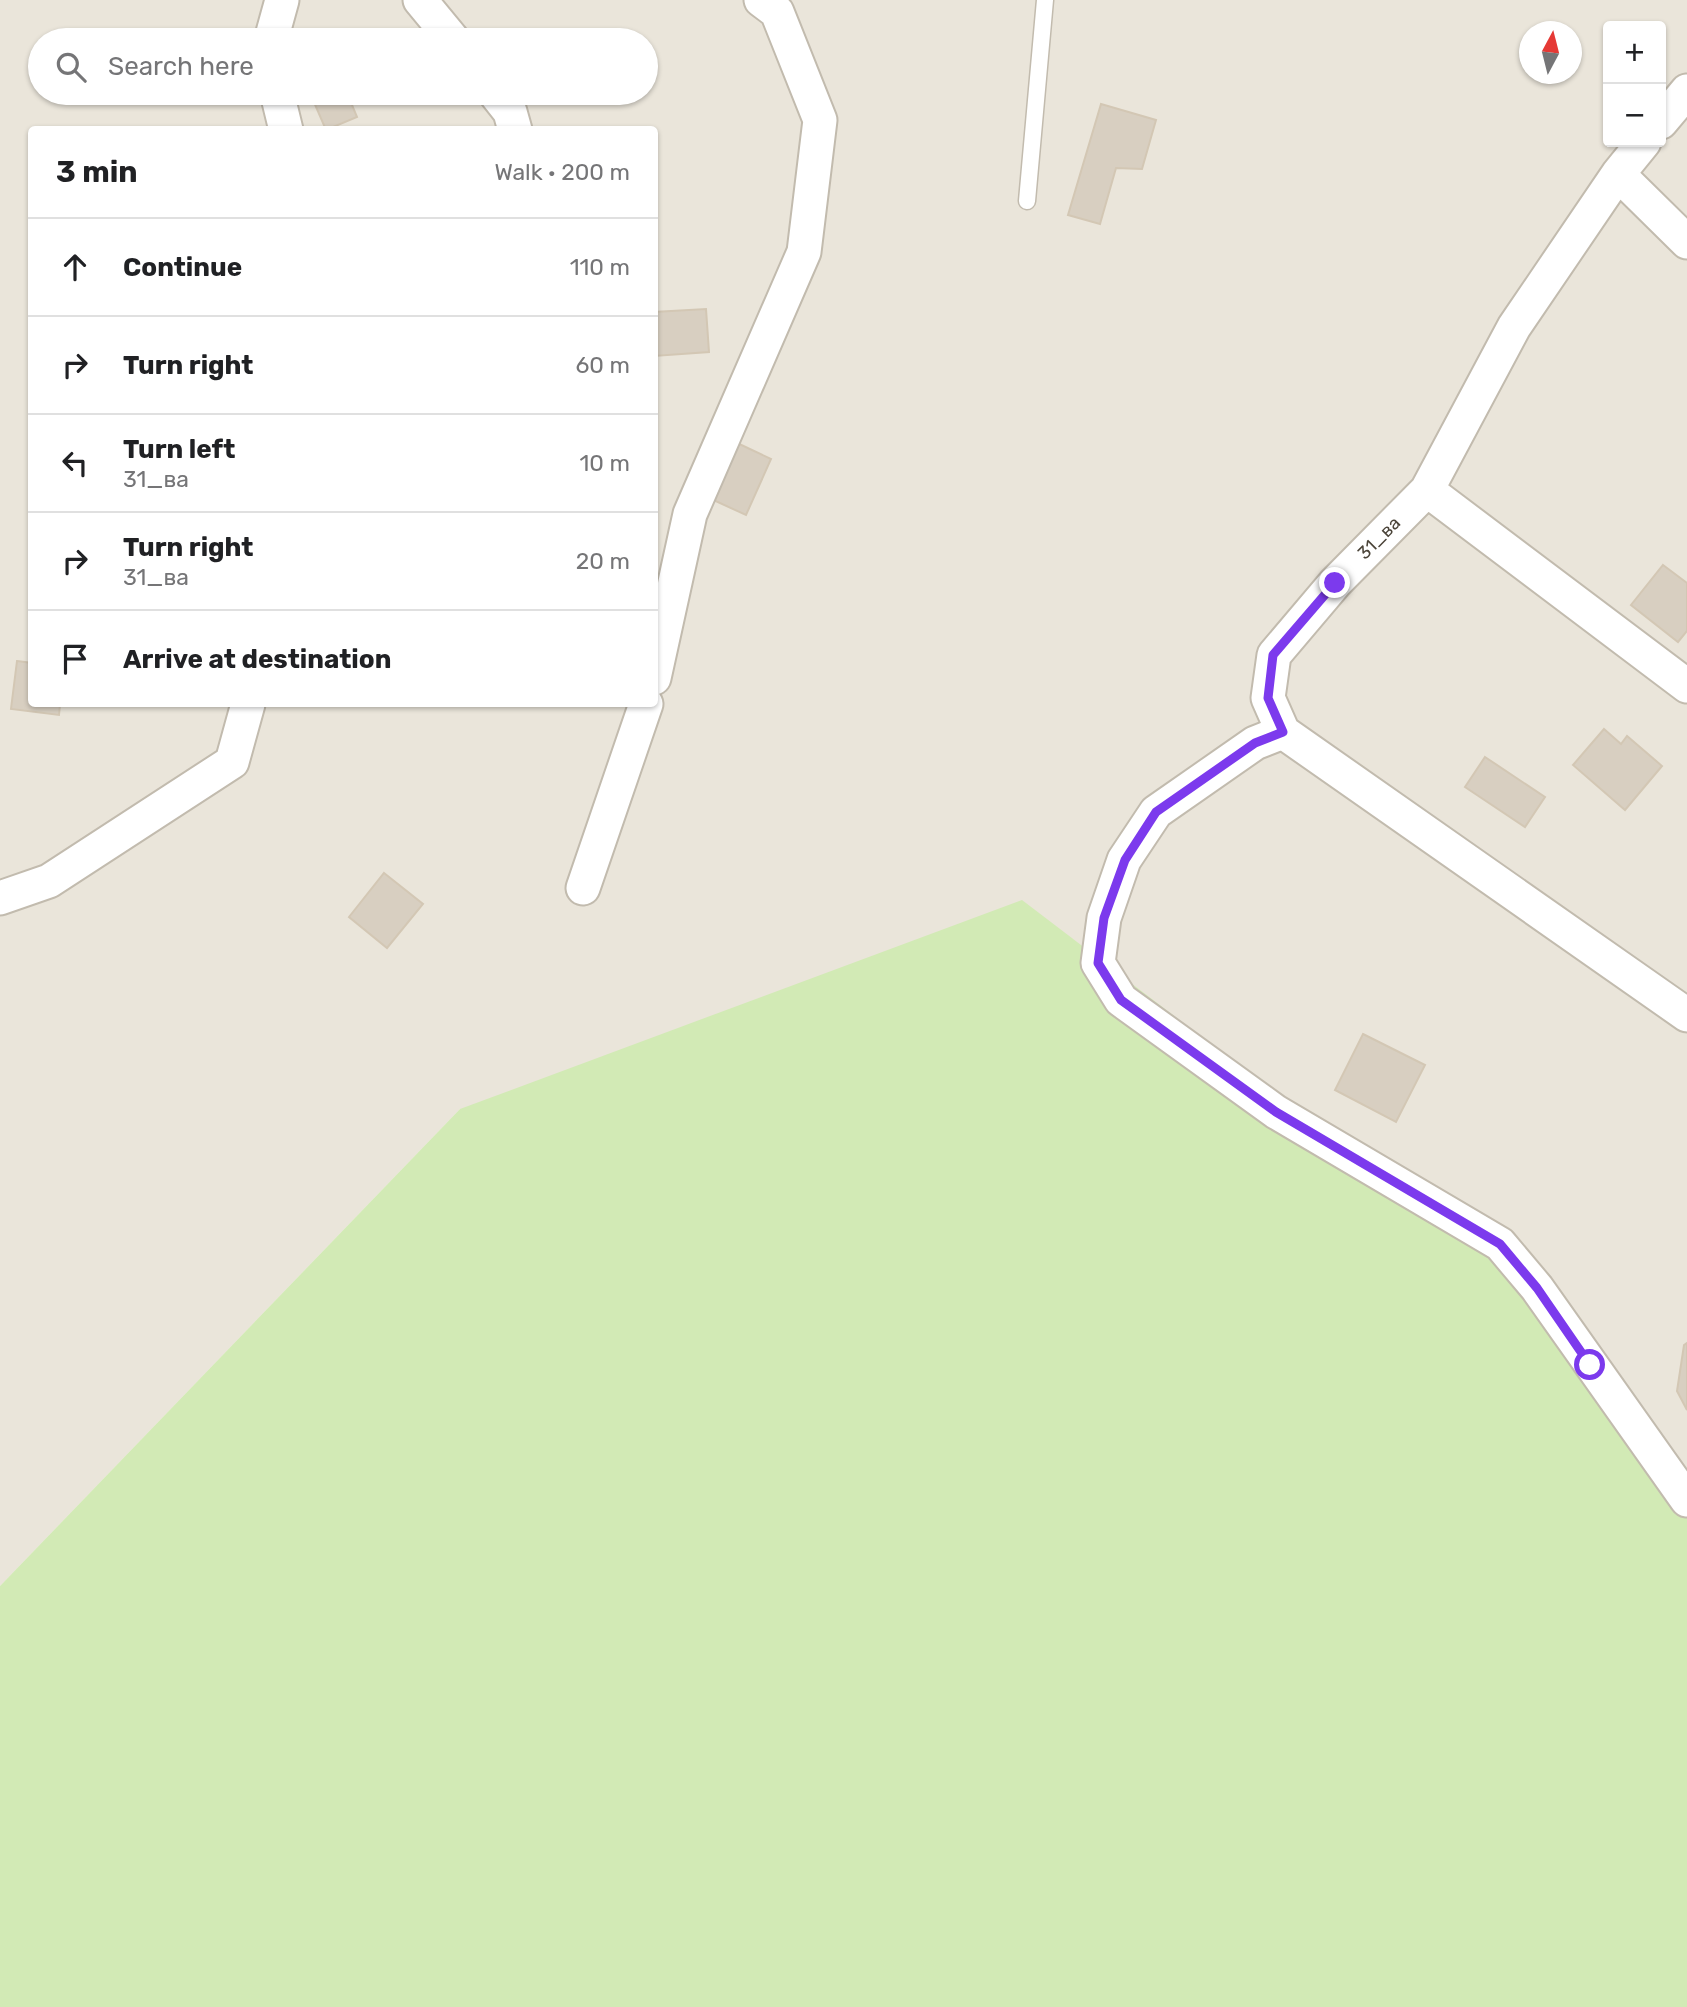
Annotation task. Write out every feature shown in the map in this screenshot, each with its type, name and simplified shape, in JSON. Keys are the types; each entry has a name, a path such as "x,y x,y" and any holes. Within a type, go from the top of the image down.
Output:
{"street":[{"path":"274,28 282,0"},
{"path":"420,0 443,28"},
{"path":"658,660 690,514 804,252 820,120 777,12 761,0"},
{"path":"1666,116 1687,91"},
{"path":"280,105 285,126"},
{"path":"504,105 510,112 514,126"},
{"name":"31_ва","path":"1283,732 1268,698 1273,655 1335,583 1427,490 1514,327 1618,174 1640,147"},
{"path":"1618,174 1687,242"},
{"path":"1427,490 1687,686"},
{"path":"0,898 49,881 232,762 247,707"},
{"path":"583,888 645,707"},
{"path":"1687,1015 1283,732 1255,743 1156,812 1125,860 1104,918 1098,963 1121,1000 1276,1112 1500,1244 1537,1288 1687,1500"}],"lane":[{"path":"1027,201 1045,0"}],"shaded area":[{"path":"0,0 1687,0 1687,1493 460,1109 0,1586"}],"green space":[{"path":"1022,900 1548,1301 1687,1493 1687,2007 0,2007 0,1586 460,1109"}],"building":[{"path":"1101,104 1156,120 1142,169 1116,168 1100,224 1068,215"},
{"path":"315,105 352,105 357,117 336,126 324,126"},
{"path":"706,309 709,352 658,356 658,312"},
{"path":"735,442 771,459 746,515 709,498"},
{"path":"1663,565 1687,583 1687,631 1678,642 1631,605"},
{"path":"17,661 28,662 28,707 60,707 59,715 11,709"},
{"path":"1604,729 1621,744 1627,736 1662,766 1625,810 1573,765"},
{"path":"1485,757 1545,797 1525,827 1465,787"},
{"path":"384,873 423,904 387,948 349,917"},
{"path":"1363,1034 1425,1065 1396,1122 1335,1090"},
{"path":"1687,1343 1687,1410 1677,1391 1684,1345"}],"route":[{"path":"1335,583 1273,655 1268,698 1283,732 1255,743 1156,812 1125,860 1104,918 1098,963 1121,1000 1276,1112 1500,1244 1537,1288 1590,1365"}]}
